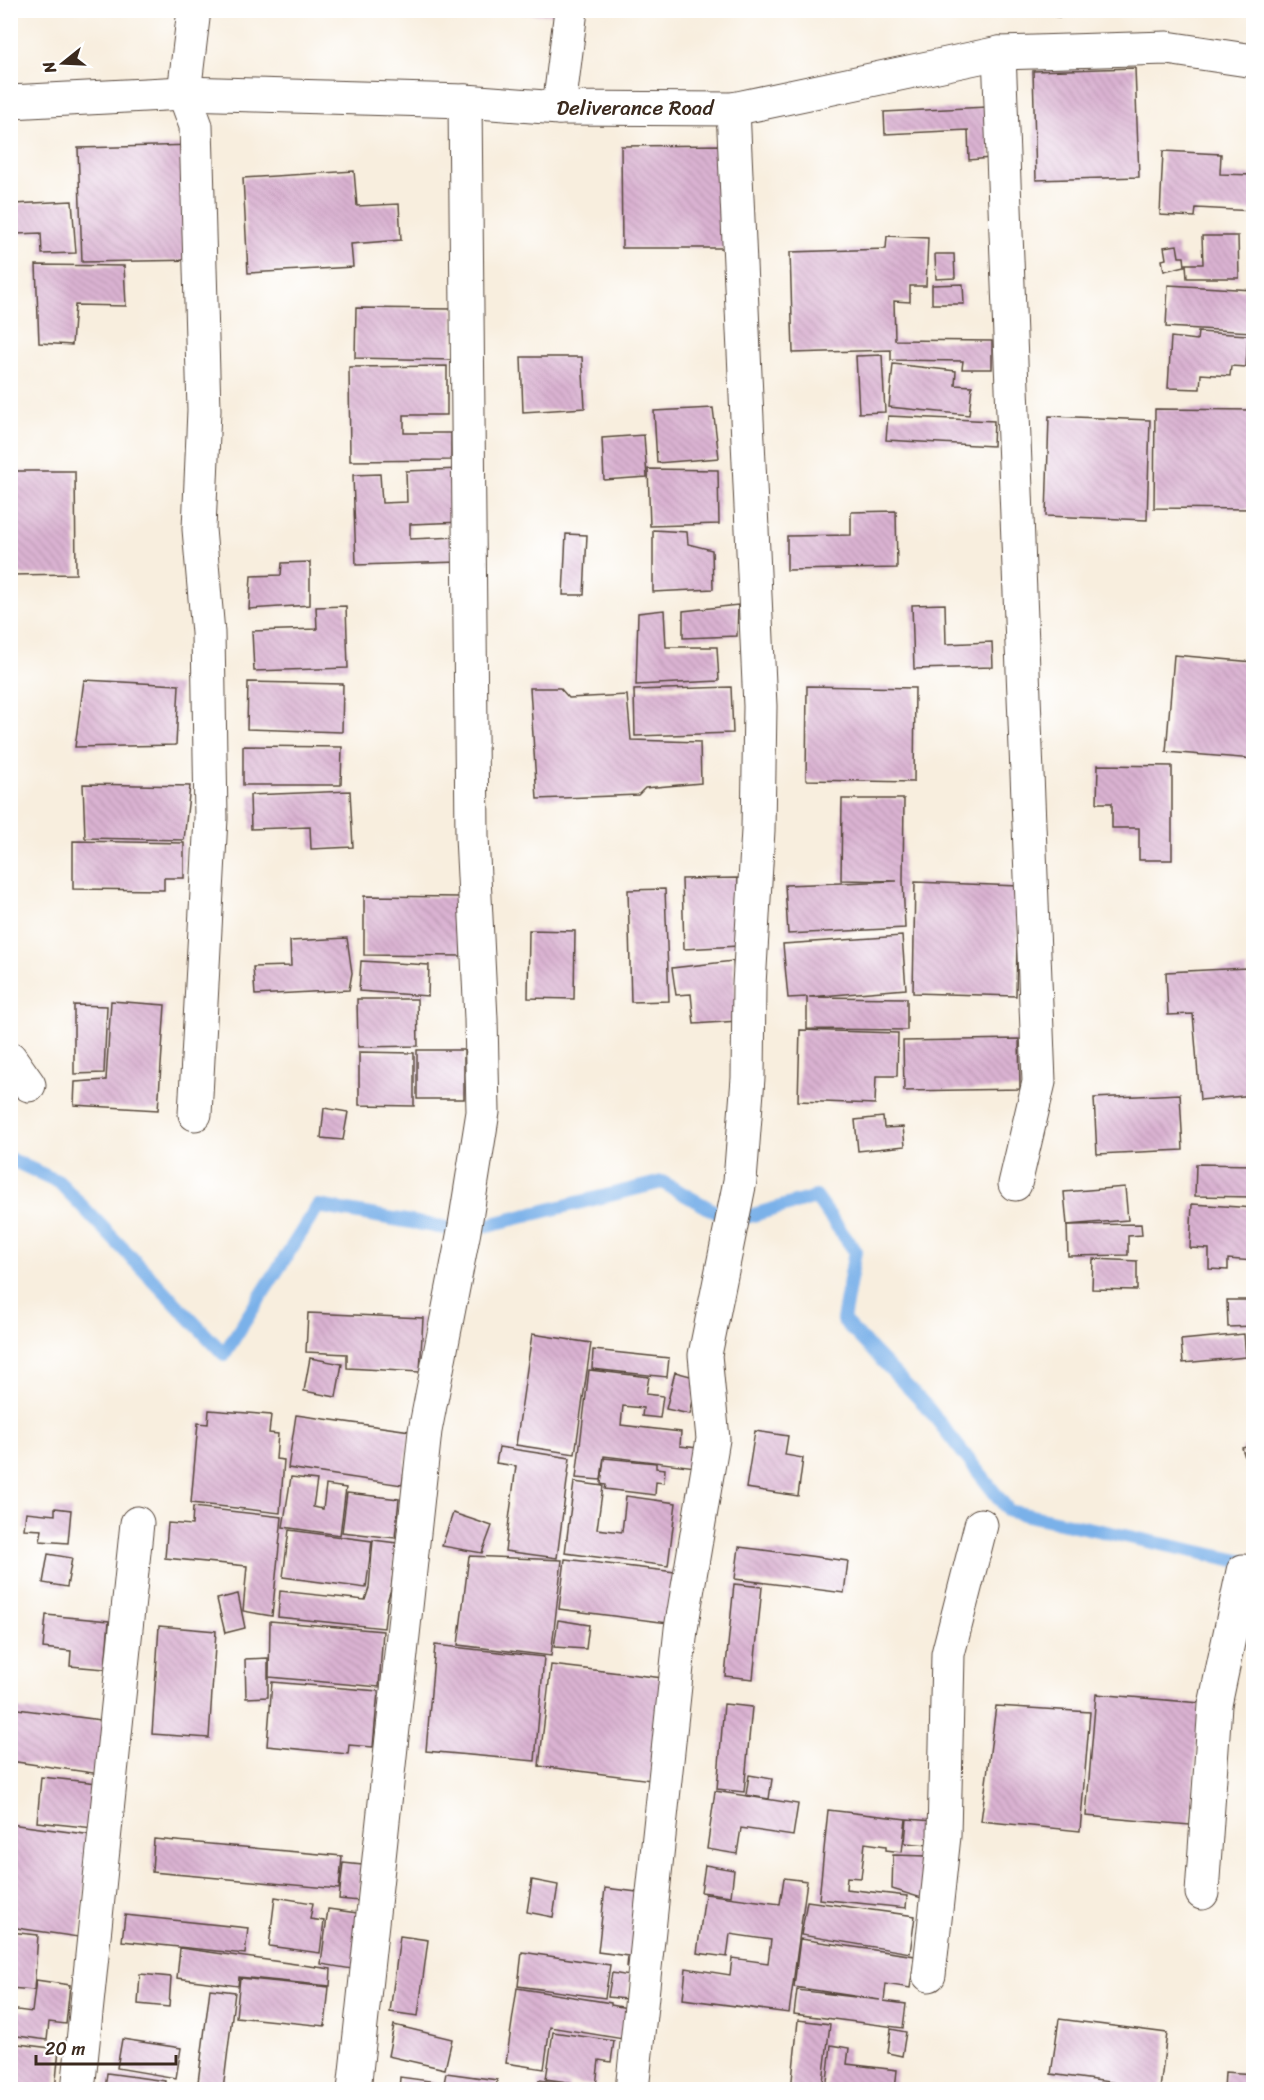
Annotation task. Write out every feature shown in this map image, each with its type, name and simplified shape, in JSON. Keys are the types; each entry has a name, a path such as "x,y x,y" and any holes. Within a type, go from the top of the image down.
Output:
{"street":[{"path":"194,10 184,93 196,126 204,410 199,529 208,633 211,818 195,1114"},
{"path":"559,108 571,10"},
{"name":"Deliverance Road","path":"10,102 184,93 465,101 559,108 733,109 999,53 1167,48 1254,61"},
{"path":"999,53 1039,1082 1015,1184"},
{"path":"354,2090 425,1431 464,1231 483,1112 472,836 465,101"},
{"path":"632,2090 681,1629 713,1439 705,1355 740,1181 748,1078 749,985 758,830 760,706 733,109"},
{"path":"10,1058 29,1085"},
{"path":"78,2090 137,1523"},
{"path":"929,1975 944,1836 948,1654 981,1525"},
{"path":"1202,1893 1215,1705 1243,1571"}],"building":[{"path":"521,10 570,10 570,15 521,14"},
{"path":"1012,10 1061,10 1060,17 1012,12"},
{"path":"1135,68 1139,177 1036,180 1033,71"},
{"path":"987,107 990,158 969,160 968,130 885,134 884,112"},
{"path":"195,145 198,260 82,262 78,148"},
{"path":"727,145 727,248 622,248 621,146"},
{"path":"1163,151 1221,154 1220,174 1254,175 1254,211 1196,208 1195,217 1160,215"},
{"path":"354,171 357,206 399,204 401,240 351,244 353,267 248,273 243,178"},
{"path":"72,201 76,253 42,254 41,233 16,234 14,204"},
{"path":"887,236 928,238 926,286 910,286 910,302 894,301 895,340 992,341 992,369 962,369 963,361 891,360 891,350 793,353 790,252 886,249"},
{"path":"1202,236 1238,236 1239,278 1187,278 1186,264 1203,264"},
{"path":"1177,245 1179,257 1184,257 1185,266 1164,271 1162,260 1166,259 1164,247"},
{"path":"935,254 954,254 955,278 936,279"},
{"path":"36,265 124,266 126,306 75,305 72,345 39,343"},
{"path":"963,284 964,304 932,304 932,285"},
{"path":"1168,285 1253,290 1252,332 1166,327"},
{"path":"356,308 453,309 452,360 355,358"},
{"path":"1198,332 1248,335 1246,367 1231,366 1230,376 1201,374 1200,389 1168,388 1171,337 1197,340"},
{"path":"882,355 885,412 859,413 856,356"},
{"path":"521,357 582,357 585,408 523,412"},
{"path":"893,364 956,371 955,385 972,386 969,415 889,407"},
{"path":"447,366 447,415 404,415 404,433 451,433 451,460 350,461 349,367"},
{"path":"713,408 719,458 657,463 654,411"},
{"path":"1155,409 1254,410 1254,509 1154,508"},
{"path":"888,416 994,421 993,446 886,440"},
{"path":"1049,416 1150,420 1147,520 1046,516"},
{"path":"644,435 647,477 604,480 602,438"},
{"path":"461,469 463,522 410,524 410,539 458,537 459,562 356,565 353,475 380,474 382,503 407,502 406,471"},
{"path":"648,469 718,470 719,524 650,526"},
{"path":"10,471 75,471 76,574 10,575"},
{"path":"896,511 897,568 787,570 787,536 851,535 851,512"},
{"path":"653,530 687,532 688,544 712,550 713,589 653,592"},
{"path":"566,534 587,535 584,595 563,595"},
{"path":"310,562 310,605 249,609 251,576 281,575 282,563"},
{"path":"945,604 946,644 992,642 993,667 914,669 912,605"},
{"path":"738,605 737,636 683,638 683,611"},
{"path":"346,606 348,668 254,671 252,631 317,629 316,607"},
{"path":"664,610 666,647 717,647 719,681 636,685 638,613"},
{"path":"1174,655 1254,662 1254,759 1166,752"},
{"path":"84,680 179,685 176,745 75,747"},
{"path":"248,682 343,684 342,732 247,729"},
{"path":"807,686 915,688 914,782 806,780"},
{"path":"731,687 733,733 635,736 634,690"},
{"path":"530,688 560,688 569,698 627,695 631,740 700,742 701,783 645,788 638,795 537,799"},
{"path":"243,746 342,747 341,785 243,785"},
{"path":"1098,765 1172,766 1172,860 1139,860 1139,828 1112,828 1112,803 1097,803"},
{"path":"83,784 190,786 184,840 85,838"},
{"path":"350,791 353,847 311,849 310,827 251,829 250,795"},
{"path":"842,799 904,799 905,928 788,934 785,885 897,881 841,880"},
{"path":"73,841 184,843 184,878 164,878 164,890 73,889"},
{"path":"738,878 738,946 684,949 682,879"},
{"path":"915,882 1018,886 1016,996 913,993"},
{"path":"665,889 669,1001 631,1002 628,890"},
{"path":"364,896 461,897 461,956 364,955"},
{"path":"529,930 575,931 574,999 528,998"},
{"path":"902,936 906,989 809,997 907,998 907,1030 807,1029 807,997 788,998 783,944"},
{"path":"347,938 352,973 349,990 255,995 253,967 291,966 290,941"},
{"path":"361,961 429,965 428,996 359,991"},
{"path":"733,961 738,1021 694,1024 691,994 676,995 672,968"},
{"path":"1247,968 1248,991 1254,991 1254,1095 1200,1100 1193,1014 1168,1015 1166,972"},
{"path":"357,999 417,999 418,1046 358,1047"},
{"path":"111,1001 165,1005 158,1110 74,1105 75,1082 106,1080"},
{"path":"74,1005 107,1006 104,1073 74,1074"},
{"path":"800,1030 898,1033 897,1076 876,1076 875,1104 798,1101"},
{"path":"1019,1039 1020,1089 904,1091 903,1041"},
{"path":"417,1050 464,1050 464,1099 417,1099"},
{"path":"359,1052 414,1053 414,1106 359,1105"},
{"path":"1180,1094 1183,1150 1097,1154 1094,1098"},
{"path":"324,1108 348,1112 343,1140 321,1138"},
{"path":"883,1117 884,1128 903,1127 905,1146 858,1151 855,1120"},
{"path":"1196,1164 1254,1165 1254,1197 1195,1196"},
{"path":"1125,1187 1128,1220 1067,1225 1064,1192"},
{"path":"1192,1204 1254,1208 1254,1261 1228,1259 1228,1270 1209,1269 1209,1249 1190,1248"},
{"path":"1141,1224 1142,1235 1128,1236 1128,1255 1068,1256 1067,1225"},
{"path":"1093,1259 1137,1261 1137,1290 1092,1289"},
{"path":"1227,1300 1254,1300 1254,1326 1228,1327"},
{"path":"308,1313 423,1318 420,1372 347,1368 347,1354 306,1352"},
{"path":"532,1334 591,1343 575,1454 516,1445"},
{"path":"1244,1334 1246,1357 1183,1363 1181,1340"},
{"path":"593,1350 669,1358 667,1377 592,1369"},
{"path":"310,1358 342,1364 336,1397 304,1391"},
{"path":"589,1370 649,1377 646,1394 663,1396 660,1418 642,1416 643,1408 623,1406 621,1425 681,1432 680,1446 698,1448 696,1467 604,1456 601,1480 576,1478"},
{"path":"675,1372 698,1378 690,1414 666,1409"},
{"path":"209,1410 271,1415 269,1433 278,1434 276,1459 284,1460 280,1513 191,1503 198,1423 208,1424"},
{"path":"296,1415 410,1431 402,1485 288,1468"},
{"path":"755,1431 788,1436 785,1455 803,1458 798,1496 746,1488"},
{"path":"1254,1445 1254,1468 1249,1469 1242,1448"},
{"path":"499,1447 570,1458 557,1558 505,1551 516,1466 496,1463"},
{"path":"604,1458 656,1463 656,1468 665,1469 664,1483 656,1482 655,1495 605,1489 606,1485 601,1484"},
{"path":"291,1477 317,1480 313,1507 323,1509 326,1485 346,1488 340,1535 283,1527"},
{"path":"574,1482 603,1486 597,1529 622,1532 626,1496 676,1503 668,1566 565,1553"},
{"path":"347,1493 399,1499 395,1538 342,1532"},
{"path":"193,1507 282,1517 272,1616 243,1611 247,1566 165,1558 168,1523 192,1525"},
{"path":"55,1508 71,1510 68,1543 40,1541 42,1530 24,1529 26,1512 55,1515"},
{"path":"453,1513 492,1526 482,1553 442,1546"},
{"path":"289,1530 372,1541 366,1588 283,1577"},
{"path":"373,1540 397,1543 384,1628 278,1617 280,1591 365,1600 369,1588"},
{"path":"739,1547 848,1561 844,1593 735,1579"},
{"path":"48,1554 72,1558 67,1587 43,1583"},
{"path":"469,1556 562,1560 551,1656 458,1645"},
{"path":"565,1559 675,1572 668,1623 559,1609"},
{"path":"734,1584 762,1587 753,1679 725,1676"},
{"path":"238,1594 245,1628 225,1633 217,1599"},
{"path":"46,1615 109,1621 105,1669 70,1666 71,1651 43,1648"},
{"path":"558,1620 589,1625 586,1649 554,1647"},
{"path":"270,1621 383,1631 379,1687 269,1677"},
{"path":"159,1626 216,1631 209,1738 152,1734"},
{"path":"435,1645 544,1657 535,1761 426,1751"},
{"path":"268,1658 268,1697 246,1698 245,1659"},
{"path":"551,1665 663,1678 651,1780 539,1766"},
{"path":"272,1682 378,1691 373,1747 349,1745 348,1754 267,1746"},
{"path":"1096,1694 1200,1703 1190,1825 1086,1816"},
{"path":"724,1704 752,1707 744,1792 717,1789"},
{"path":"996,1706 1090,1712 1080,1831 981,1821"},
{"path":"10,1708 108,1721 100,1774 10,1761"},
{"path":"749,1775 772,1779 769,1799 746,1795"},
{"path":"41,1777 98,1783 94,1828 37,1822"},
{"path":"715,1791 798,1804 793,1836 741,1828 737,1854 707,1849"},
{"path":"828,1810 906,1819 902,1852 886,1850 886,1846 865,1843 861,1878 847,1877 846,1889 907,1896 906,1908 819,1899"},
{"path":"907,1819 933,1821 930,1845 905,1843"},
{"path":"10,1824 92,1835 78,1937 10,1927"},
{"path":"154,1839 342,1856 339,1889 152,1872"},
{"path":"893,1855 928,1856 925,1899 892,1889"},
{"path":"343,1863 362,1865 359,1901 339,1899"},
{"path":"705,1865 734,1870 731,1896 701,1892"},
{"path":"784,1878 807,1881 789,2013 683,1999 686,1968 730,1975 732,1958 768,1963 771,1940 730,1934 727,1957 697,1953 705,1894 780,1904"},
{"path":"532,1880 558,1885 553,1917 527,1912"},
{"path":"605,1888 645,1893 635,1968 627,1967 628,1956 598,1952"},
{"path":"275,1897 313,1903 310,1919 324,1921 320,1953 269,1946"},
{"path":"807,1901 915,1916 910,1953 801,1935"},
{"path":"328,1909 372,1915 358,1970 321,1964"},
{"path":"125,1915 248,1928 245,1954 122,1941"},
{"path":"10,1932 38,1935 34,1990 10,1988"},
{"path":"400,1936 428,1940 418,2016 390,2012"},
{"path":"800,1939 915,1956 910,1988 886,1984 884,2001 906,2004 903,2028 794,2014 797,1990 880,2000 794,1987"},
{"path":"180,1948 331,1969 330,1986 239,1977 238,1986 177,1978"},
{"path":"522,1952 610,1965 605,1998 518,1986"},
{"path":"612,1973 630,1976 626,1999 608,1997"},
{"path":"140,1974 171,1977 169,2007 138,2004"},
{"path":"240,1978 329,1987 325,2026 236,2017"},
{"path":"36,1980 70,1985 66,2024 49,2022 47,2040 10,2035 10,2009 32,2012"},
{"path":"517,1988 611,2003 611,2005 628,2008 623,2039 550,2027 544,2069 506,2063"},
{"path":"210,1989 235,1992 223,2090 197,2090"},
{"path":"1059,2019 1167,2033 1160,2089 1051,2074"},
{"path":"798,2020 830,2024 822,2090 791,2090"},
{"path":"394,2025 452,2039 445,2069 388,2056"},
{"path":"891,2029 906,2032 902,2056 888,2053"},
{"path":"553,2032 614,2041 611,2062 599,2060 596,2086 546,2079"},
{"path":"122,2039 181,2048 176,2078 117,2068"},
{"path":"10,2043 59,2049 55,2090 10,2090"},
{"path":"831,2045 849,2048 847,2064 897,2070 895,2090 826,2090"},
{"path":"1225,2072 1254,2074 1254,2090 1224,2090"},
{"path":"107,2073 165,2081 164,2090 105,2090"},
{"path":"446,2073 497,2080 496,2090 399,2090 400,2077 444,2083"},
{"path":"539,2080 569,2084 568,2090 538,2090"}],"waterway":[{"path":"10,1159 59,1182 224,1354 318,1206 464,1231 662,1182 732,1221 816,1197 855,1251 843,1320 927,1407 1009,1511 1249,1563"}]}
